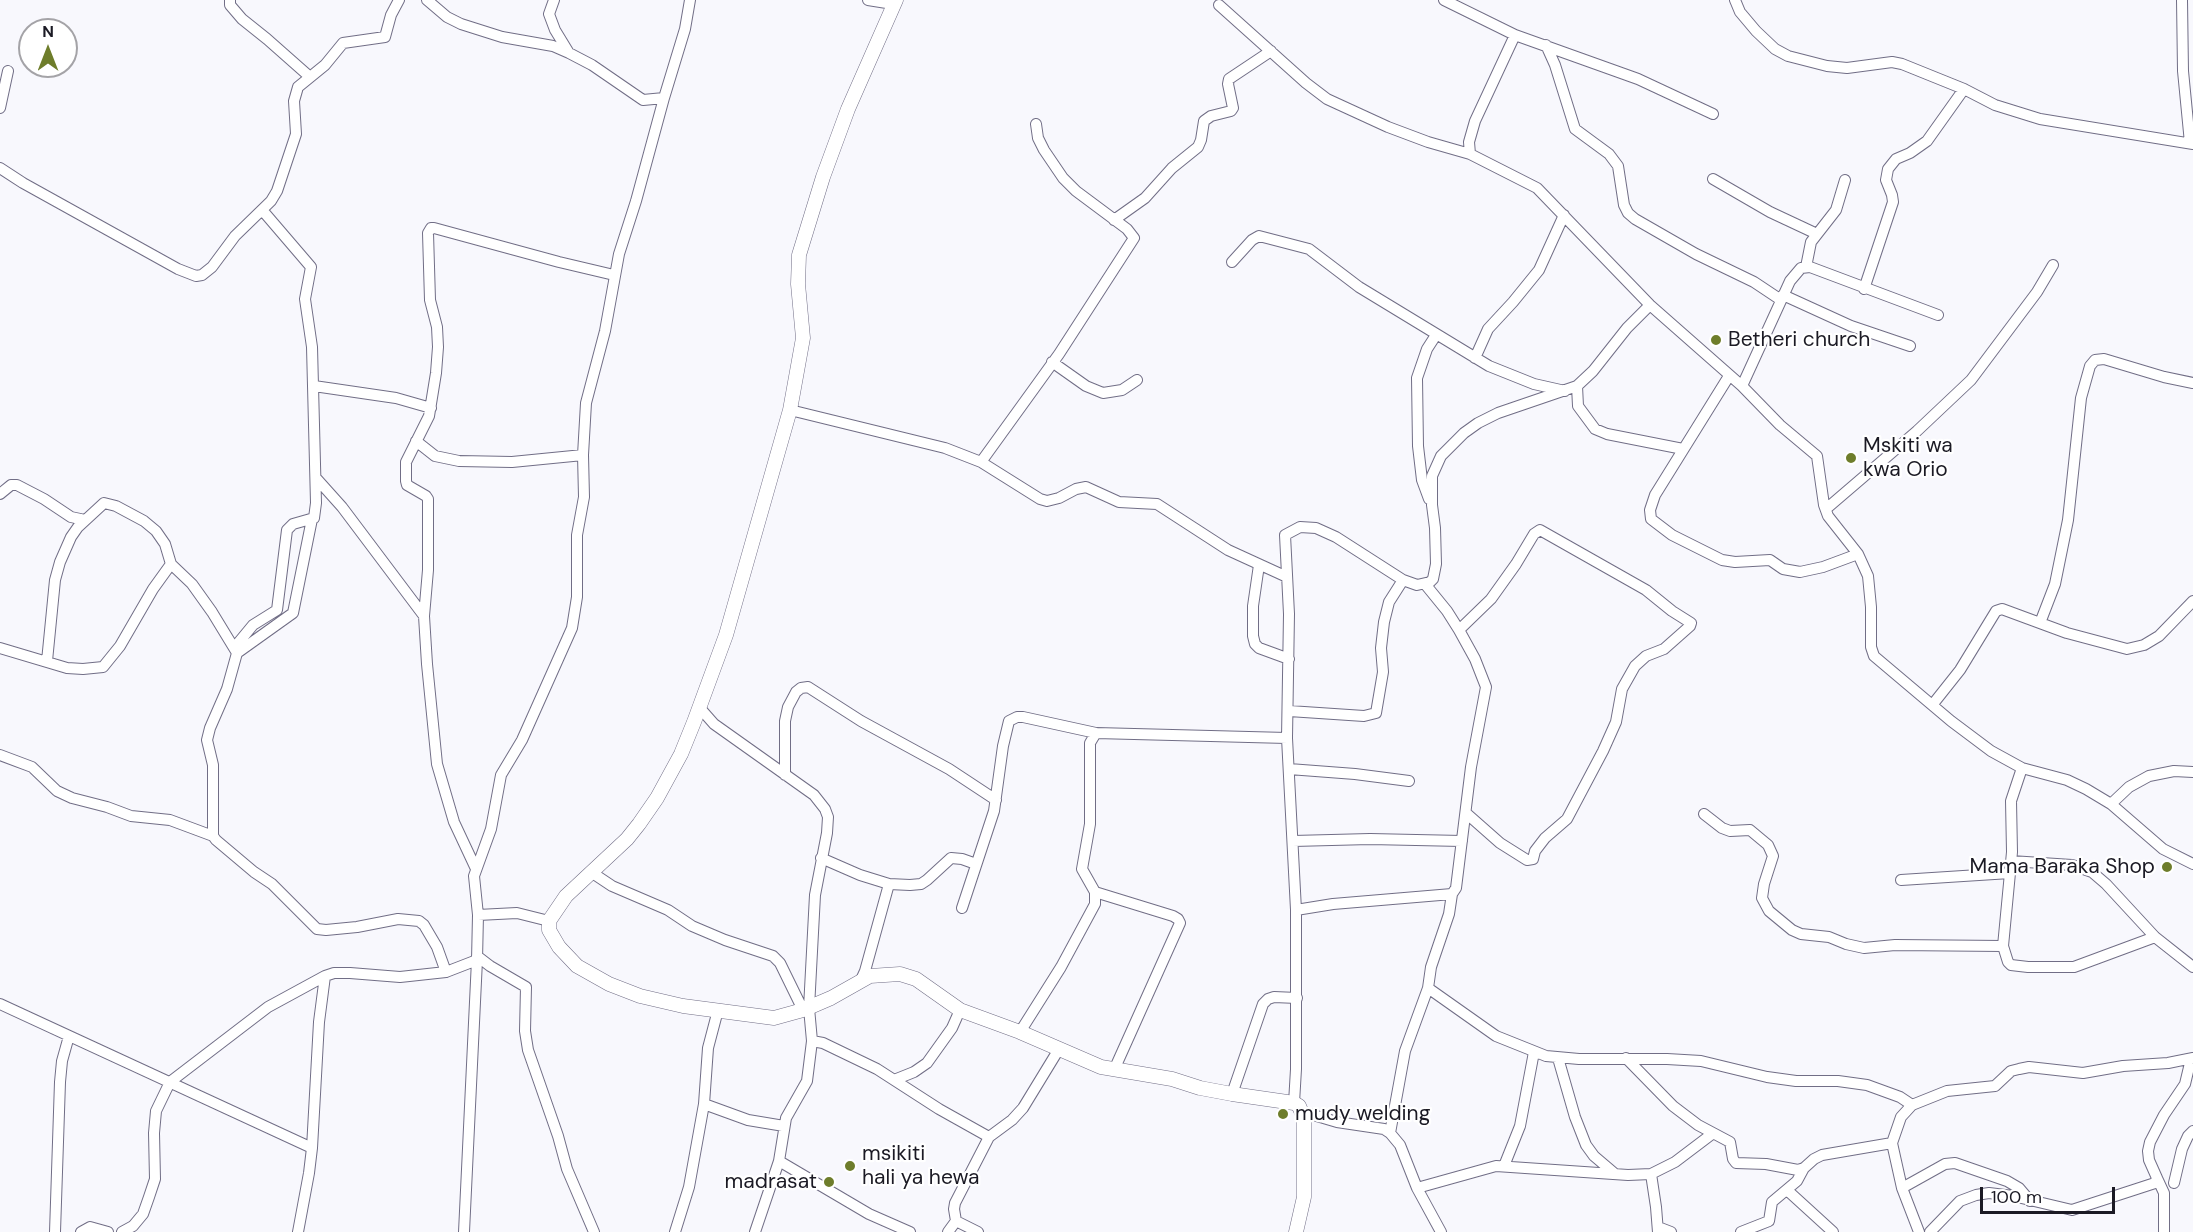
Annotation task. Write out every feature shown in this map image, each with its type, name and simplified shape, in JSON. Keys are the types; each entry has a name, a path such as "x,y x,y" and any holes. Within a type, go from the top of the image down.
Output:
{"street":[{"path":"230,0 230,5 242,20 310,77"},
{"path":"0,168 22,183 178,269 195,276 202,275 212,267 236,236 263,211 277,191 296,134 295,94 298,87 325,65 343,43 386,37 391,15 399,0"},
{"path":"427,0 447,17 461,24 502,37 553,46 569,53 592,65 638,98 646,101 664,98"},
{"path":"554,0 549,14 569,53"},
{"path":"464,1232 477,958 478,915 473,882 491,829 501,775 522,740 572,628 577,597 578,535 584,497 583,454 586,403 605,331 614,275 685,29 690,0"},
{"path":"868,0 894,2 838,135 797,260 803,338 790,410 726,635 681,754 657,798 627,839 566,896 549,921 549,930 577,966 609,984 640,996 683,1006 774,1018 806,1009 877,975 900,974 916,979 960,1010 1020,1032 1101,1067 1172,1079 1298,1107 1337,1122 1384,1129 1400,1145 1417,1188 1441,1232"},
{"path":"1444,0 1515,35 1658,88 1713,114"},
{"path":"1735,0 1740,12 1756,31 1775,49 1788,56 1827,66 1847,68 1892,62 1902,64 1964,89 1995,105 2040,119 2192,144 2183,71 2182,0"},
{"path":"1219,5 1306,83 1336,103 1428,142 1470,154 1537,188 1650,305 1742,386 1780,425 1816,456 1826,509 1834,525 1858,554 1868,576 1872,653 1894,674 1991,752 2022,768 2067,780 2111,804 2155,844 2193,864"},
{"path":"1470,154 1469,142 1475,121 1515,35"},
{"path":"1546,45 1555,65 1575,129 1609,154 1618,166 1624,205 1635,219 1696,254 1782,298 1851,326 1910,346"},
{"path":"1114,220 1145,198 1172,168 1198,147 1205,119 1232,110 1229,79 1271,51"},
{"path":"0,108 8,71"},
{"path":"1864,289 1893,202 1893,195 1886,180 1888,169 1896,159 1910,153 1926,141 1964,89"},
{"path":"981,462 1059,354 1133,239 1133,234 1076,191 1063,178 1041,144 1036,133 1036,124"},
{"path":"1713,179 1770,212 1817,234"},
{"path":"1806,267 1809,247 1836,210 1845,180"},
{"path":"235,650 293,613 316,503 312,347 305,299 311,267 263,211"},
{"path":"1475,358 1488,329 1539,270 1564,215"},
{"path":"476,869 454,822 437,764 424,616 428,570 428,499 407,485 405,471 406,462 431,408 438,347 437,327 429,291 428,233 431,228 614,275"},
{"path":"1232,262 1258,236 1309,249 1359,286 1489,366 1534,384 1565,391"},
{"path":"1826,509 1917,431 1971,380 2037,292 2053,265"},
{"path":"1742,386 1782,298 1797,271 1806,267 1938,315"},
{"path":"1296,1232 1304,1197 1298,1107 1296,910 1287,738 1289,658 1285,535 1296,528 1316,528 1336,537 1403,580 1417,585 1425,584 1433,579 1436,564 1431,488 1433,471 1441,456 1464,433 1498,413 1577,386 1593,371 1627,328 1650,305"},
{"path":"1431,505 1422,480 1418,446 1417,378 1424,357 1436,335"},
{"path":"2040,623 2055,584 2068,520 2081,398 2090,366 2095,360 2104,359 2193,383"},
{"path":"1052,362 1086,386 1103,393 1122,390 1137,380"},
{"path":"1729,376 1655,495 1650,510 1651,519 1672,535 1722,560 1734,562 1770,560 1791,571 1812,570 1858,554"},
{"path":"314,386 396,399 431,408"},
{"path":"1577,386 1578,406 1595,429 1607,434 1683,449"},
{"path":"790,410 945,448 981,462 1040,499 1047,501 1086,487 1119,502 1157,504 1228,550 1287,577"},
{"path":"416,441 435,456 459,461 512,462 583,454"},
{"path":"316,478 342,507 424,616"},
{"path":"0,494 11,485 18,485 71,517 85,520"},
{"path":"47,661 55,580 62,556 71,537 104,503 116,506 144,520 156,531 165,544 171,564 192,584 235,650"},
{"path":"213,836 213,765 208,733 227,689 235,650 253,625 276,610 287,530 293,524 312,519"},
{"path":"1459,630 1491,599 1534,534 1540,530 1646,590 1691,623 1664,649 1646,656 1635,666 1622,689 1616,722 1603,751 1567,819 1545,838 1535,851 1533,859 1527,860 1500,843 1466,813"},
{"path":"0,648 67,668 103,667 120,646 153,589 171,564"},
{"path":"1259,565 1253,606 1255,644 1259,648 1289,658"},
{"path":"1288,711 1364,716 1376,713 1383,672 1381,648 1384,622 1389,602 1403,580"},
{"path":"1390,1133 1405,1051 1428,988 1431,967 1449,914 1452,894 1456,888 1474,746 1486,694 1486,687 1475,658 1447,611 1425,584"},
{"path":"1933,704 1960,670 1996,610 2002,609 2067,633 2127,649 2144,645 2159,636 2193,601"},
{"path":"786,775 785,721 788,707 796,692 808,687 861,721 949,769 996,800"},
{"path":"699,707 714,724 814,795 825,809 828,826 815,895 806,1009 812,1041 807,1081 792,1106 784,1126 779,1161 755,1232"},
{"path":"963,908 996,800 1007,725 1011,718 1023,717 1096,733 1287,738"},
{"path":"1020,1032 1095,904 1095,892 1082,869 1090,824 1090,742 1096,733"},
{"path":"0,755 32,767 57,791 72,798 131,816 170,820 213,836 232,855 272,884 317,929 357,927 398,919 419,921 429,932 437,947 446,972"},
{"path":"2022,768 2011,801 2011,861 2003,946 2008,962 2065,968 2107,956 2155,937"},
{"path":"1289,769 1409,781"},
{"path":"2111,804 2139,780 2174,771 2193,772"},
{"path":"1704,814 1722,828 1730,831 1750,830 1768,844 1773,856 1762,898 1769,911 1792,930 1801,934 1829,937 1864,948 1895,945 2003,946"},
{"path":"1293,841 1370,839 1462,841"},
{"path":"821,858 860,875 889,884 921,884 951,858 976,864"},
{"path":"2011,861 2072,865 2092,872 2155,937 2193,967"},
{"path":"591,872 612,886 668,910 692,926 773,956 780,963 806,1009"},
{"path":"1900,880 2010,873"},
{"path":"860,982 889,884"},
{"path":"1095,892 1173,916 1180,923 1114,1070"},
{"path":"1296,910 1333,904 1452,894"},
{"path":"478,915 517,913 549,921"},
{"path":"123,1232 143,1214 155,1179 156,1111 170,1082 268,1007 325,976 334,973 350,973 400,977 446,972 477,958"},
{"path":"477,958 526,987 525,1031 528,1050 567,1168 594,1232"},
{"path":"298,1232 312,1148 319,1022 325,976"},
{"path":"1428,988 1496,1036 1534,1052 1558,1058 1701,1061 1767,1077 1796,1081 1855,1083 1888,1091 1912,1105"},
{"path":"1232,1094 1263,1004 1274,997 1297,998"},
{"path":"0,1004 312,1148"},
{"path":"675,1232 689,1187 704,1104 708,1048 718,1010"},
{"path":"894,1080 927,1064 952,1028 960,1010"},
{"path":"55,1232 60,1082 62,1061 69,1036"},
{"path":"812,1041 823,1043 894,1080 989,1137"},
{"path":"948,1232 956,1221 955,1203 989,1137 1023,1108 1059,1049"},
{"path":"1504,1166 1520,1126 1534,1052"},
{"path":"1558,1058 1575,1117 1586,1145 1594,1156 1614,1173"},
{"path":"1626,1058 1673,1106 1712,1134 1730,1142 1733,1160 1736,1163 1766,1164 1798,1170 1822,1155 1893,1143"},
{"path":"1919,1232 1902,1188 1893,1143 1901,1117 1912,1105 1947,1091 1990,1087 1999,1083 2011,1071 2029,1067 2084,1073 2122,1066 2192,1059 2185,1084 2164,1115 2150,1142 2148,1151 2149,1160 2164,1193 2164,1232"},
{"path":"704,1104 748,1120 784,1126"},
{"path":"2174,1183 2182,1149 2193,1131"},
{"path":"1417,1188 1488,1167 1504,1166 1628,1175 1651,1174 1675,1162 1712,1134"},
{"path":"779,1161 869,1214 910,1232"},
{"path":"1902,1188 1945,1164 1955,1163 2007,1181 2019,1188 2030,1201"},
{"path":"1741,1232 1769,1221 1772,1202 1797,1181 1804,1168"},
{"path":"1651,1174 1658,1229 1671,1232"},
{"path":"1930,1232 1954,1206 1969,1197 1989,1193 2072,1210 2155,1183 2157,1178"},
{"path":"1787,1190 1833,1232"},
{"path":"956,1221 978,1232"},
{"path":"81,1232 90,1227 108,1232"}],"place":[{"name":"Betheri church","path":"1716,340"},
{"name":"Mskiti wa kwa Orio","path":"1851,458"},
{"name":"Mama Baraka Shop","path":"2167,867"},
{"name":"mudy welding","path":"1283,1114"},
{"name":"msikiti hali ya hewa","path":"850,1166"},
{"name":"madrasat","path":"829,1182"}]}
